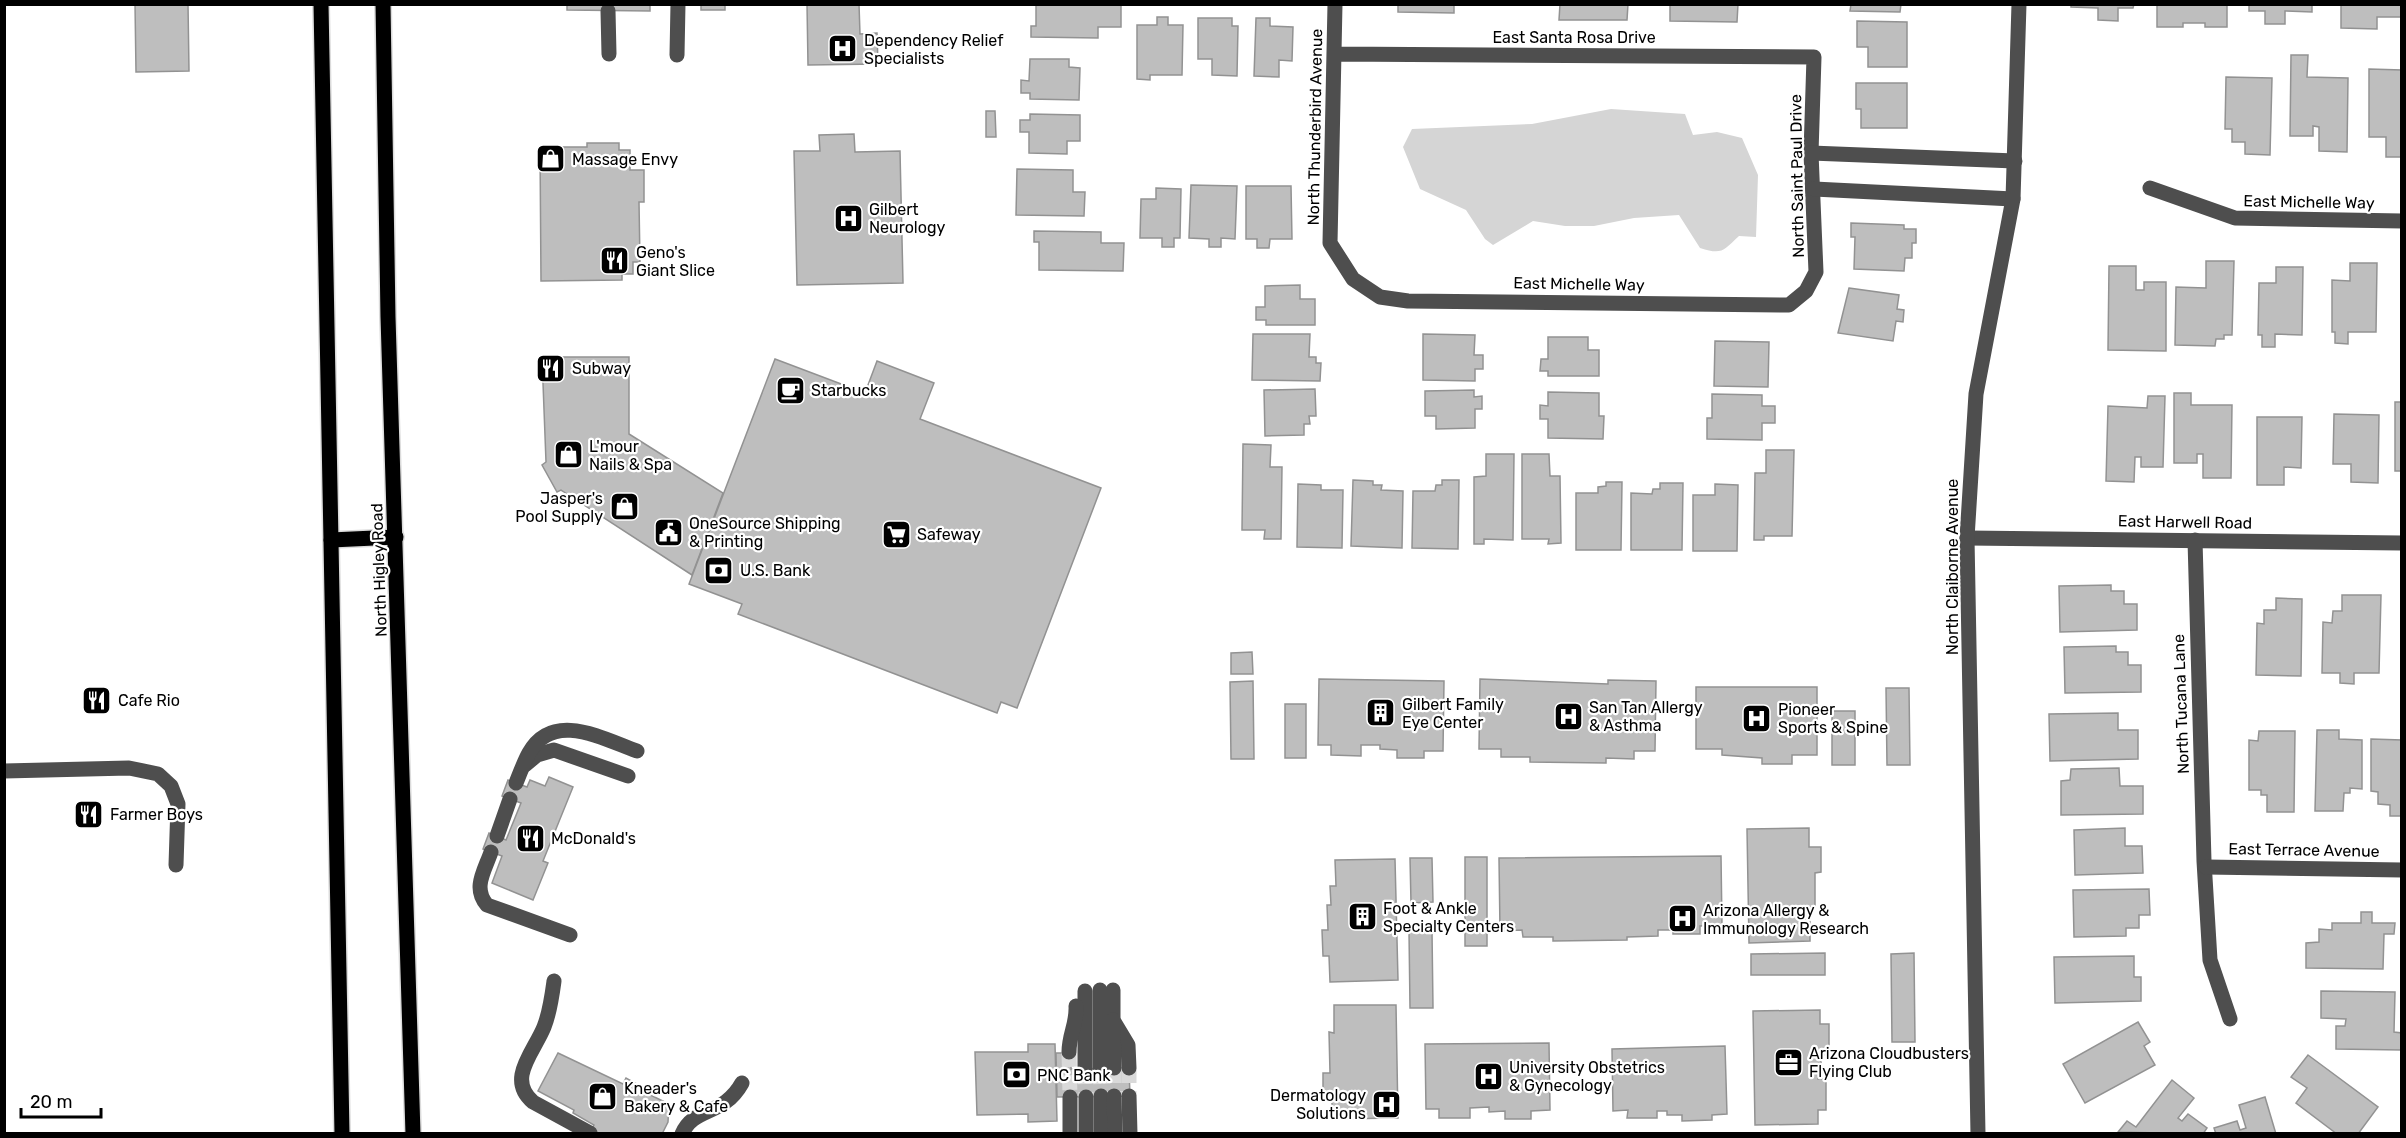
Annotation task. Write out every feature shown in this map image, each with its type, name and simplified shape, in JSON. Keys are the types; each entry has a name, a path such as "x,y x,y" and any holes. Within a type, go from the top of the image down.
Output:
{"main road":[{"path":"321,4 342,1134"},
{"name":"North Higley Road","path":"383,4 388,316 413,1134"},
{"path":"331,540 396,537"}],"street":[{"path":"677,55 678,4"},
{"name":"North Thunderbird Avenue","path":"1335,4 1330,243 1353,279"},
{"name":"North Claiborne Avenue","path":"1978,1134 1967,538 1976,394 2013,199 2019,4"},
{"path":"608,11 609,54"},
{"name":"East Santa Rosa Drive","path":"1334,54 1814,57"},
{"name":"North Saint Paul Drive","path":"1806,291 1816,272 1811,153 1814,57"},
{"path":"1811,153 2015,161"},
{"name":"East Michelle Way","path":"2150,188 2235,218 2402,221"},
{"path":"1814,189 2013,199"},
{"name":"East Michelle Way","path":"1353,279 1380,297 1408,301 1790,305 1806,291"},
{"name":"East Harwell Road","path":"1967,538 2402,543"},
{"name":"North Tucana Lane","path":"2195,540 2210,960 2230,1019"},
{"path":"516,783 529,751 550,732 564,728 576,729 637,751"},
{"path":"523,767 537,755 554,750 628,776"},
{"path":"4,771 129,768 158,774 171,786 178,804 176,865"},
{"path":"497,836 510,799"},
{"path":"491,852 479,887 481,897 487,905 570,935"},
{"name":"East Terrace Avenue","path":"2206,867 2402,870"},
{"path":"554,981 544,1027 522,1069 520,1085 526,1096 533,1102 590,1133"},
{"path":"1093,991 1128,1045 1107,1069 1093,991"},
{"path":"1069,1052 1069,1035 1093,991"},
{"path":"682,1134 694,1117 726,1104 742,1083"},
{"path":"1086,1134 1107,1096"},
{"path":"1101,1134 1107,1096"},
{"path":"1107,1096 1115,1134"},
{"path":"1107,1096 1130,1134"},
{"path":"1070,1097 1070,1134"}],"shaded area":[{"path":"1611,109 1685,114 1693,135 1717,132 1742,138 1758,175 1756,237 1739,236 1718,251 1700,248 1679,215 1634,218 1594,226 1565,226 1533,221 1493,245 1485,239 1466,210 1420,189 1403,147 1412,129 1532,124"}],"building":[{"path":"135,4 188,4 189,71 136,72"},
{"path":"567,4 650,4 650,11 567,10"},
{"path":"701,4 725,4 725,10 701,10"},
{"name":"Dependency Relief Specialists","path":"807,4 859,4 860,34 877,33 878,64 808,65"},
{"path":"1036,4 1121,4 1121,27 1098,27 1098,38 1031,37 1031,26 1036,26"},
{"path":"1398,4 1454,4 1454,13 1398,12"},
{"path":"1560,4 1628,4 1627,20 1559,20"},
{"path":"1670,4 1738,4 1737,22 1670,21"},
{"path":"1851,4 1901,4 1900,12 1850,11"},
{"path":"2071,4 2134,4 2133,8 2118,8 2118,21 2098,20 2098,8 2071,7"},
{"path":"2157,4 2227,4 2227,27 2205,27 2205,23 2183,23 2183,27 2157,27"},
{"path":"2249,4 2312,4 2312,12 2285,11 2285,24 2265,24 2265,11 2249,11"},
{"path":"2341,4 2402,4 2402,17 2377,17 2377,29 2341,28"},
{"path":"1157,17 1168,17 1168,25 1183,25 1182,75 1150,75 1150,80 1137,79 1137,25 1157,25"},
{"path":"1198,18 1232,18 1232,26 1238,26 1237,76 1212,75 1212,59 1198,59"},
{"path":"1256,18 1270,18 1270,26 1293,27 1292,61 1279,60 1279,77 1254,76"},
{"path":"1857,21 1907,22 1907,67 1868,67 1868,47 1857,47"},
{"path":"2291,55 2308,55 2307,77 2348,78 2347,152 2319,151 2319,127 2313,126 2313,136 2290,136"},
{"path":"1030,59 1069,59 1069,67 1080,68 1079,100 1030,99 1030,93 1021,93 1021,80 1029,81"},
{"path":"2369,69 2402,70 2402,157 2386,157 2386,137 2369,137"},
{"path":"2226,77 2272,78 2270,155 2245,154 2245,142 2232,142 2232,129 2225,129"},
{"path":"1856,83 1907,83 1907,128 1861,128 1861,109 1856,109"},
{"path":"986,111 995,111 996,137 986,137"},
{"path":"1030,114 1080,115 1080,141 1067,141 1067,154 1029,153 1029,132 1020,132 1020,120 1030,120"},
{"name":"Gilbert Neurology","path":"854,134 855,152 900,151 903,283 797,285 794,151 820,151 819,135"},
{"path":"587,143 619,143 619,150 630,150 630,170 644,170 644,202 639,202 640,262 633,262 633,274 622,274 622,280 541,281 540,147 587,147"},
{"path":"1017,169 1073,170 1073,192 1085,192 1084,216 1016,215"},
{"path":"1191,185 1237,186 1235,239 1221,238 1221,247 1209,247 1209,239 1189,238"},
{"path":"1246,186 1291,186 1292,239 1270,239 1269,248 1257,248 1257,239 1246,239"},
{"path":"1156,188 1181,189 1180,238 1174,238 1174,247 1162,247 1162,238 1140,238 1141,199 1156,199"},
{"path":"1851,223 1904,225 1904,229 1916,229 1916,243 1912,243 1912,258 1905,258 1904,271 1854,269 1855,237 1851,237"},
{"path":"1034,231 1101,232 1101,243 1124,243 1123,271 1039,270 1039,242 1034,242"},
{"path":"2206,261 2234,261 2232,335 2224,335 2224,339 2216,339 2215,346 2175,345 2176,287 2206,288"},
{"path":"2350,263 2377,263 2376,332 2348,332 2348,344 2335,343 2335,332 2332,332 2332,280 2350,281"},
{"path":"2109,266 2136,266 2136,290 2144,290 2144,282 2166,282 2166,351 2108,350"},
{"path":"2276,267 2303,267 2302,335 2275,334 2275,347 2262,347 2262,335 2258,335 2259,283 2276,283"},
{"path":"1300,285 1300,299 1315,299 1315,325 1266,325 1266,320 1256,320 1256,307 1265,307 1265,286"},
{"path":"1849,288 1899,295 1897,309 1904,310 1903,322 1896,321 1893,341 1838,333"},
{"path":"1253,334 1310,334 1309,357 1316,357 1316,363 1321,363 1320,381 1252,380"},
{"path":"1423,334 1475,335 1474,355 1483,355 1483,369 1475,369 1475,381 1423,380"},
{"path":"1548,337 1588,337 1588,350 1599,350 1599,376 1548,376 1548,371 1540,371 1541,359 1548,359"},
{"path":"1715,341 1769,342 1768,387 1714,386"},
{"path":"542,357 629,357 629,434 723,493 692,575 561,490 557,492 542,465 546,462"},
{"name":"Safeway","path":"775,359 865,393 877,361 934,383 920,419 1101,488 1017,708 1001,702 997,713 738,614 742,604 689,584"},
{"path":"1315,389 1316,416 1309,416 1310,424 1304,424 1304,435 1265,436 1264,390"},
{"path":"1474,390 1474,397 1482,396 1482,409 1475,409 1475,428 1436,429 1436,416 1425,416 1425,391"},
{"path":"1548,392 1599,393 1599,416 1604,416 1603,439 1548,438 1548,419 1540,419 1540,405 1548,406"},
{"path":"2174,393 2191,393 2191,405 2232,405 2231,478 2203,478 2203,454 2197,454 2197,463 2174,463"},
{"path":"1712,394 1762,395 1762,406 1775,406 1775,423 1762,423 1762,440 1707,439 1707,418 1712,418"},
{"path":"2148,396 2165,396 2163,467 2141,467 2141,457 2135,457 2134,482 2106,481 2108,406 2147,408"},
{"path":"2395,402 2402,402 2402,471 2395,471"},
{"path":"2334,414 2379,415 2378,483 2351,482 2351,464 2333,464"},
{"path":"2257,417 2302,417 2301,468 2284,467 2284,485 2257,485"},
{"path":"1243,444 1271,445 1270,467 1282,467 1281,539 1264,539 1265,530 1242,530"},
{"path":"1766,450 1794,450 1792,536 1764,536 1764,540 1754,540 1755,473 1766,473"},
{"path":"1486,454 1514,454 1513,540 1484,539 1484,544 1474,544 1474,477 1486,476"},
{"path":"1522,454 1549,454 1550,476 1560,476 1561,543 1548,544 1549,539 1522,539"},
{"path":"1353,480 1373,481 1373,485 1382,485 1381,490 1403,491 1402,548 1351,546"},
{"path":"1442,480 1459,480 1458,549 1412,548 1413,491 1435,491 1436,485 1442,485"},
{"path":"1606,482 1622,482 1621,550 1576,550 1576,493 1598,493 1598,487 1606,486"},
{"path":"1660,483 1683,483 1682,550 1631,550 1631,493 1652,494 1653,489 1660,489"},
{"path":"1298,484 1321,485 1321,490 1343,490 1342,548 1297,547"},
{"path":"1715,484 1738,485 1737,551 1693,551 1693,495 1715,495"},
{"path":"2111,585 2111,591 2124,591 2124,604 2137,604 2137,630 2060,632 2059,586"},
{"path":"2342,595 2381,595 2379,673 2354,673 2354,684 2340,683 2340,673 2322,673 2323,622 2332,623 2333,611 2342,611"},
{"path":"2276,598 2302,599 2301,676 2256,675 2257,623 2264,624 2264,610 2276,610"},
{"path":"2116,646 2116,652 2128,652 2128,665 2141,665 2141,692 2065,693 2064,647"},
{"path":"1252,652 1253,674 1231,674 1231,653"},
{"name":"Gilbert Family Eye Center","path":"1319,679 1444,681 1443,751 1424,751 1424,758 1397,758 1397,750 1380,749 1380,745 1361,745 1361,756 1331,755 1331,745 1318,745"},
{"name":"San Tan Allergy & Asthma","path":"1480,679 1608,684 1608,680 1656,681 1655,751 1634,751 1634,759 1606,758 1606,763 1530,762 1530,757 1501,757 1501,749 1479,749"},
{"path":"1253,681 1254,759 1231,759 1230,682"},
{"name":"Pioneer Sports & Spine","path":"1696,687 1817,687 1817,755 1792,755 1792,764 1762,764 1762,758 1722,755 1722,749 1696,749"},
{"path":"1886,688 1909,688 1910,765 1887,765"},
{"path":"1285,704 1306,704 1306,758 1285,758"},
{"path":"1832,711 1855,711 1855,765 1832,765"},
{"path":"2118,713 2118,730 2138,730 2138,759 2050,761 2049,714"},
{"path":"2317,730 2339,730 2339,739 2362,740 2362,789 2350,788 2350,793 2344,793 2343,811 2315,811"},
{"path":"2259,731 2295,731 2294,812 2267,812 2267,795 2261,795 2261,790 2249,790 2249,740 2258,741"},
{"path":"2371,739 2402,740 2402,816 2390,816 2390,805 2378,804 2378,792 2371,791"},
{"path":"2119,768 2120,786 2143,786 2143,814 2061,815 2061,781 2070,780 2071,769"},
{"name":"McDonald's","path":"549,777 573,787 543,861 548,863 533,900 492,883 502,856 483,849 489,833 506,840 521,803 502,796 508,780 527,787 530,780 545,786"},
{"path":"1809,828 1809,847 1821,847 1821,872 1815,873 1815,907 1810,907 1810,941 1749,943 1747,829"},
{"path":"2125,828 2125,846 2142,846 2143,873 2075,875 2074,830"},
{"path":"1721,856 1722,925 1700,926 1700,934 1673,934 1673,930 1658,930 1658,936 1627,937 1627,940 1553,941 1553,937 1523,937 1522,930 1500,931 1499,858"},
{"path":"1465,857 1487,857 1487,946 1465,946"},
{"path":"1410,858 1432,858 1433,902 1411,903"},
{"name":"Foot & Ankle Specialty Centers","path":"1395,859 1398,980 1330,982 1329,956 1323,956 1322,930 1328,930 1327,905 1331,905 1330,886 1336,886 1335,860"},
{"path":"2149,889 2150,915 2139,915 2139,928 2126,928 2126,936 2074,937 2073,890"},
{"path":"2361,912 2372,912 2372,923 2395,923 2394,934 2384,934 2383,969 2306,968 2306,943 2319,942 2319,929 2332,930 2332,923 2361,923"},
{"path":"1409,931 1432,931 1433,1008 1410,1008"},
{"path":"1825,953 1825,975 1751,975 1751,954"},
{"path":"1914,953 1915,1042 1892,1042 1891,954"},
{"path":"2134,956 2134,977 2141,977 2141,1001 2055,1003 2054,957"},
{"path":"2321,991 2395,992 2394,1032 2402,1033 2402,1050 2336,1049 2336,1026 2345,1026 2346,1019 2321,1018"},
{"path":"1334,1005 1396,1005 1398,1118 1332,1119 1332,1100 1323,1100 1323,1073 1330,1073 1329,1032 1334,1033"},
{"name":"Arizona Cloudbusters Flying Club","path":"1820,1010 1820,1024 1829,1024 1829,1055 1821,1055 1821,1070 1817,1070 1818,1079 1826,1079 1826,1110 1818,1110 1818,1124 1755,1125 1753,1011"},
{"path":"2138,1022 2150,1042 2144,1046 2155,1065 2085,1103 2063,1064"},
{"name":"University Obstetrics & Gynecology","path":"1549,1043 1550,1110 1531,1111 1531,1119 1505,1119 1505,1111 1489,1112 1489,1107 1470,1108 1470,1118 1439,1118 1439,1109 1426,1109 1425,1044"},
{"name":"PNC Bank","path":"1028,1044 1055,1044 1057,1121 1028,1122 1028,1114 977,1115 975,1052 1028,1052"},
{"path":"1725,1046 1727,1114 1712,1115 1712,1120 1682,1121 1682,1115 1667,1115 1667,1111 1657,1111 1657,1118 1627,1118 1628,1110 1613,1111 1612,1049"},
{"name":"Kneader's Bakery & Cafe","path":"558,1053 623,1084 626,1078 644,1088 642,1091 669,1104 668,1122 662,1134 590,1134 594,1125 573,1113 574,1110 538,1091"},
{"path":"1056,1053 1071,1053 1071,1069 1129,1068 1130,1096 1057,1097"},
{"path":"2308,1055 2378,1107 2358,1134 2337,1134 2296,1103 2307,1088 2291,1077"},
{"path":"2172,1080 2194,1098 2178,1118 2182,1121 2188,1114 2207,1128 2203,1134 2118,1132 2127,1121 2136,1127"},
{"path":"2265,1097 2276,1134 2216,1134 2214,1128 2237,1121 2240,1130 2246,1128 2239,1105"}],"tunnel":[{"path":"1069,1052 1070,1097"},
{"path":"1114,1068 1114,1096"},
{"path":"1129,1068 1129,1096"},
{"path":"1085,1069 1086,1097"},
{"path":"1100,1069 1101,1096"}],"place":[{"name":"Dependency Relief Specialists","path":"843,49"},
{"name":"Massage Envy","path":"551,159"},
{"name":"Gilbert Neurology","path":"848,218"},
{"name":"Geno's Giant Slice","path":"615,261"},
{"name":"Subway","path":"551,368"},
{"name":"Starbucks","path":"790,390"},
{"name":"L'mour Nails & Spa","path":"568,455"},
{"name":"Jasper's Pool Supply","path":"624,507"},
{"name":"OneSource Shipping & Printing","path":"668,532"},
{"name":"Safeway","path":"896,534"},
{"name":"U.S. Bank","path":"719,570"},
{"name":"Cafe Rio","path":"97,700"},
{"name":"Gilbert Family Eye Center","path":"1381,713"},
{"name":"San Tan Allergy & Asthma","path":"1568,716"},
{"name":"Pioneer Sports & Spine","path":"1757,718"},
{"name":"Farmer Boys","path":"89,814"},
{"name":"McDonald's","path":"530,838"},
{"name":"Foot & Ankle Specialty Centers","path":"1362,917"},
{"name":"Arizona Allergy & Immunology Research","path":"1682,919"},
{"name":"Arizona Cloudbusters Flying Club","path":"1788,1062"},
{"name":"PNC Bank","path":"1016,1075"},
{"name":"University Obstetrics & Gynecology","path":"1488,1076"},
{"name":"Kneader's Bakery & Cafe","path":"603,1097"},
{"name":"Dermatology Solutions","path":"1387,1104"}]}
